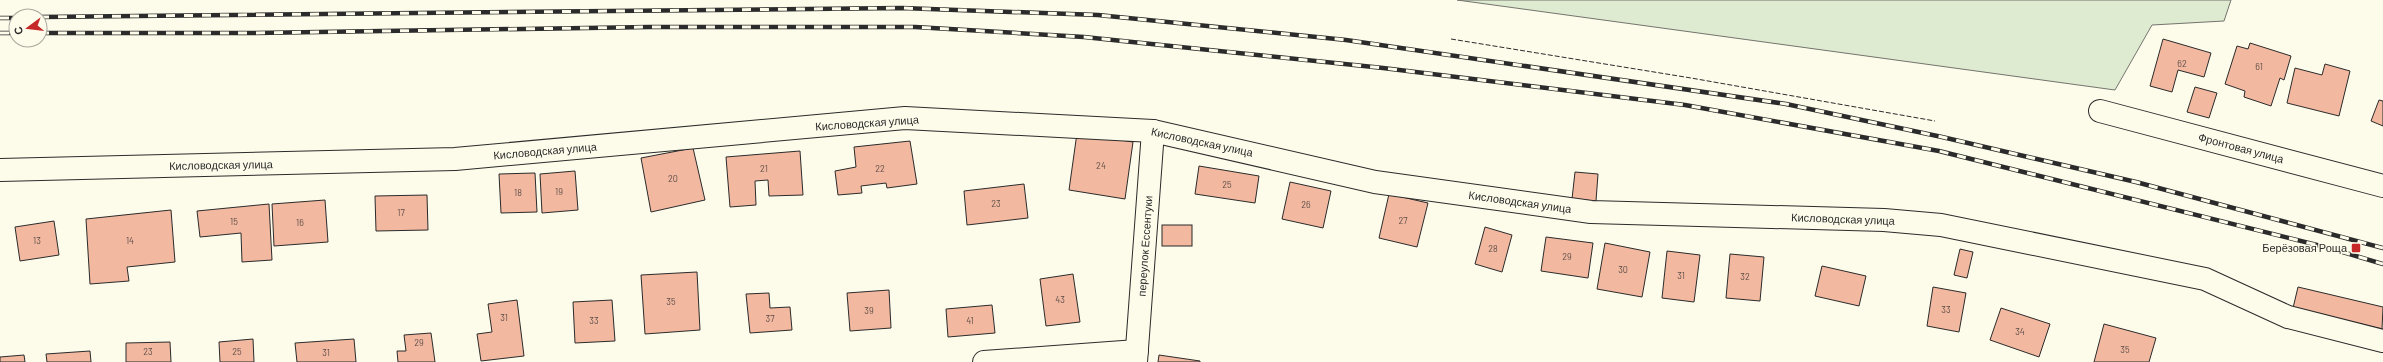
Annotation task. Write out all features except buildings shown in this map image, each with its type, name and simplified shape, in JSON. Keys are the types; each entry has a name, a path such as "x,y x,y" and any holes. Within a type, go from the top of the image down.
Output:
{"street":[{"name":"Фронтовая улица","path":"2100,111 2383,186"},
{"name":"Кисловодская улица","path":"0,170 455,159 905,118 1153,130 1375,182 1591,212 1884,220 1941,225 2205,279 2288,317 2383,341"},
{"name":"переулок Ессентуки","path":"1136,357 1153,130"},
{"path":"984,362 1136,357"}],"green space":[{"path":"1457,0 2231,0 2224,21 2152,25 2115,90"}],"railway":[{"path":"48,17 902,8 1098,15 1346,40 1786,104 1942,137 2136,182 2383,248"},
{"path":"0,18 8,18"},
{"path":"48,33 255,33 649,27 915,27 1084,37 1383,68 1685,105 1939,151 2329,248 2383,264"},
{"path":"0,33 8,33"}],"fence":[{"path":"1451,39 1691,78 1935,121"}],"place":[{"name":"Берёзовая Роща","path":"2356,248"}]}
